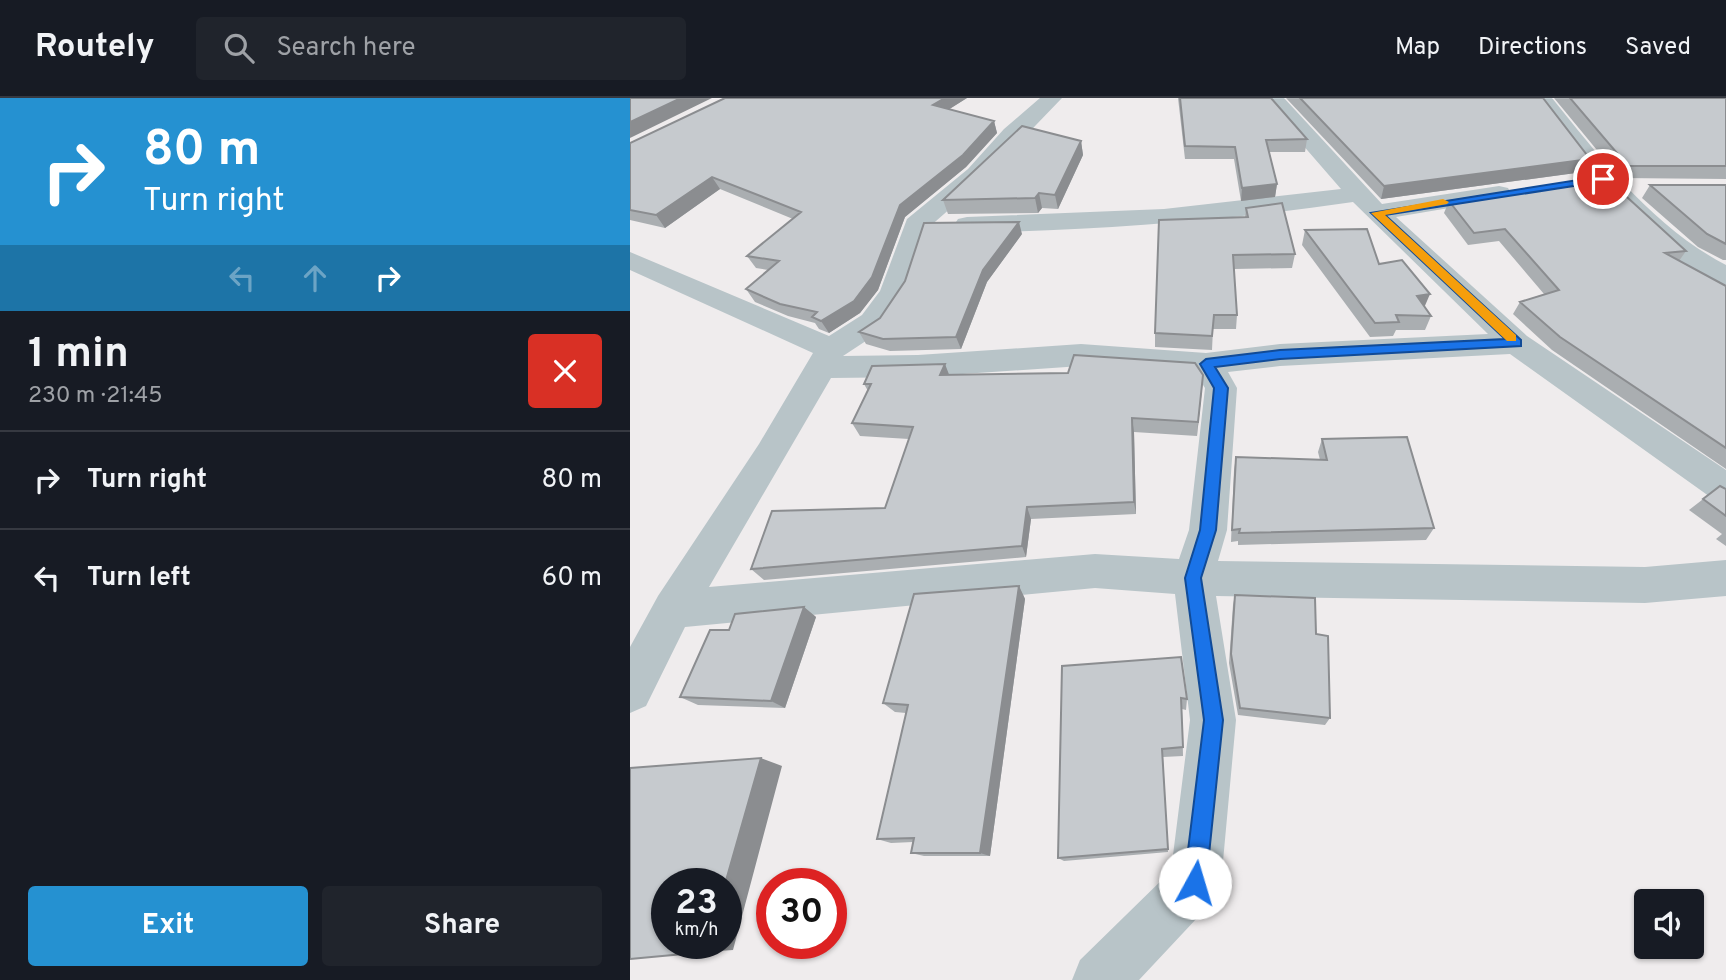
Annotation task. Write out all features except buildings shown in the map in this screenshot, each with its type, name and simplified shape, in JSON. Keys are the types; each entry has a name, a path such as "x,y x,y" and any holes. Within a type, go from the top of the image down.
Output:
{"street":[{"path":"635,672 771,454 826,358 873,322 894,292 916,225 976,174 1012,134 1052,98"},
{"path":"1272,98 1368,204 1517,343 1726,489"},
{"path":"1541,98 1607,183 1686,255 1726,276"},
{"path":"1577,182 1653,188"},
{"path":"916,225 1123,222 1525,190"},
{"path":"630,260 826,358 918,366 1081,355 1206,364 1280,355 1517,343"},
{"path":"1100,980 1195,883 1213,720 1193,578 1208,530 1221,388 1206,364"},
{"path":"673,609 1095,571 1193,578 1645,585 1726,578"}],"slow traffic":[{"path":"1443,202 1376,213 1511,338"}],"route":[{"path":"1195,883 1213,720 1193,578 1208,530 1221,388 1206,364 1280,355 1517,343 1376,213 1603,179"}]}
